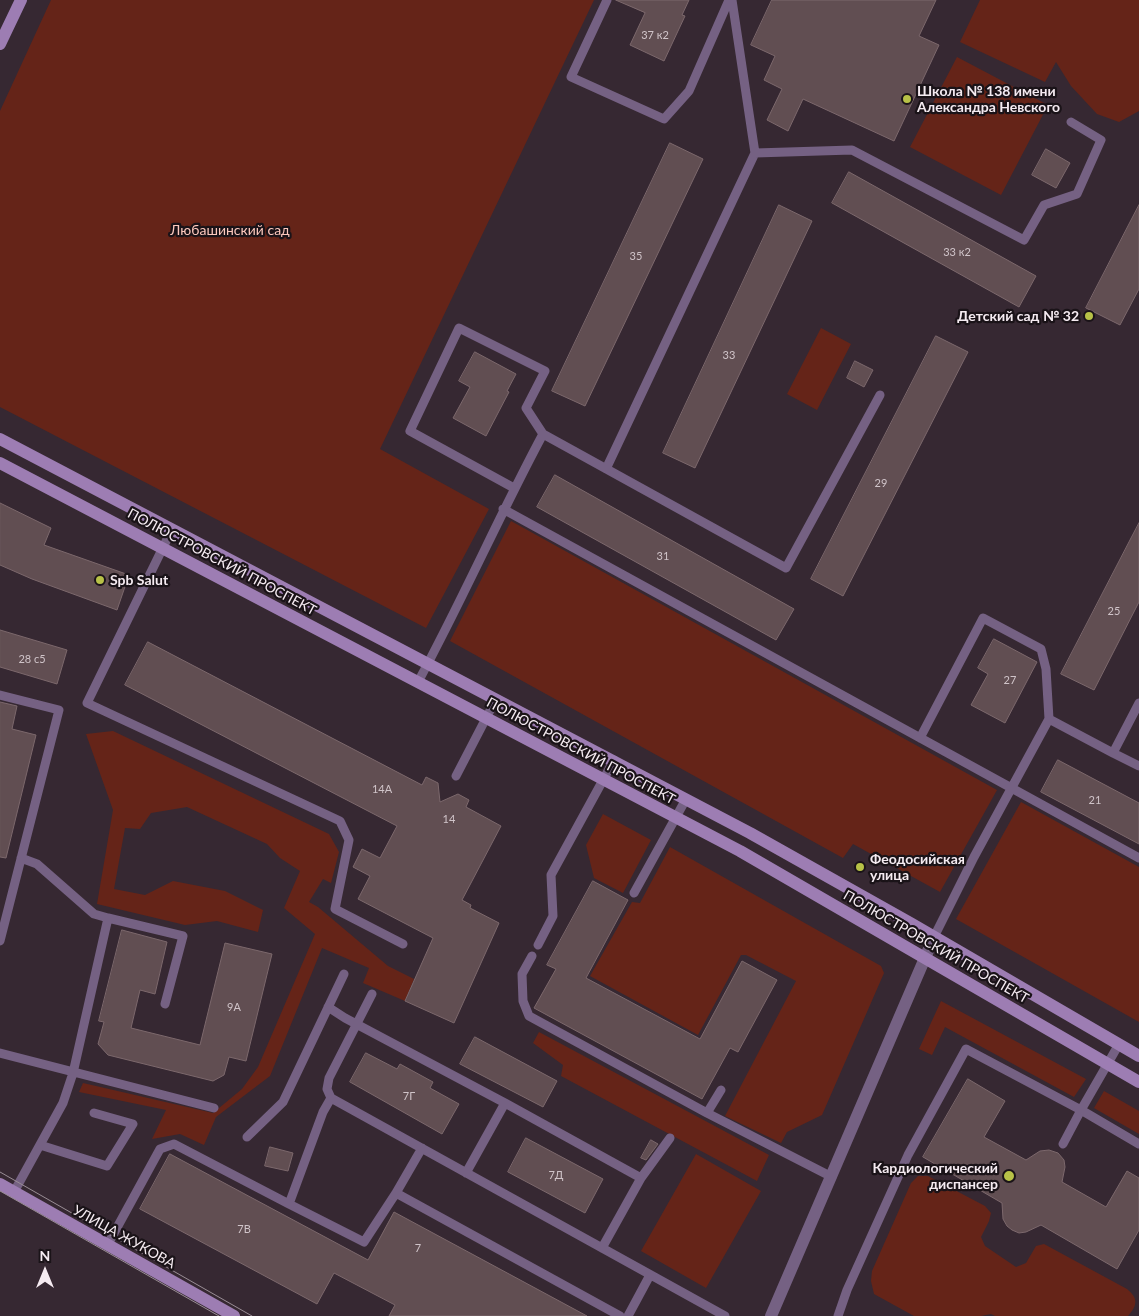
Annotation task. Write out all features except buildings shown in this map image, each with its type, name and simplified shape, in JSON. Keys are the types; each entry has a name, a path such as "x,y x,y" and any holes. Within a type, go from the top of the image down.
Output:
{"main road":[{"path":"0,44 21,0"},
{"name":"ПОЛЮСТРОВСКИЙ ПРОСПЕКТ","path":"0,439 758,837 1139,1056"},
{"name":"ПОЛЮСТРОВСКИЙ ПРОСПЕКТ","path":"0,463 740,851 1139,1082"},
{"name":"УЛИЦА ЖУКОВА","path":"0,1184 234,1316"}],"street":[{"path":"771,1316 934,937"}],"lane":[{"path":"608,0 571,77 664,119 689,91 731,0"},
{"path":"606,469 755,153 731,0"},
{"path":"755,153 852,150 1024,240 1044,205 1077,194 1101,140 1071,122"},
{"path":"514,488 410,431 459,328 545,371 526,408 543,434 786,568 880,395"},
{"path":"418,682 514,488 543,434"},
{"path":"504,509 1139,858"},
{"path":"172,529 87,703 340,821 349,840 335,909 403,944"},
{"path":"920,738 983,618 1041,649 1046,669 1048,719 974,857 934,937"},
{"path":"0,694 59,710 0,941"},
{"path":"456,776 496,699"},
{"path":"1113,752 1139,703"},
{"path":"1048,719 1139,766"},
{"path":"538,945 553,916 551,875 614,760"},
{"path":"634,893 686,799"},
{"path":"21,858 37,864 94,914 183,936 165,1004"},
{"path":"14,1192 63,1103 73,1073 108,918"},
{"path":"532,956 522,974 523,1001 529,1016 707,1113 832,1177"},
{"path":"247,1137 283,1102 344,974"},
{"path":"372,994 329,1078 327,1089 331,1098 725,1316"},
{"path":"328,1008 641,1178"},
{"path":"1063,1144 1119,1044"},
{"path":"838,1316 847,1290 908,1155 966,1049 1081,1110 1139,1144"},
{"path":"0,1053 214,1108"},
{"path":"707,1113 721,1090"},
{"path":"290,1204 323,1112 331,1098"},
{"path":"466,1173 505,1103"},
{"path":"40,1145 107,1166 133,1124 94,1113"},
{"path":"602,1248 641,1178 670,1138"},
{"path":"108,1244 160,1149 174,1144 364,1242 396,1193 422,1148"},
{"path":"396,1193 620,1316"},
{"path":"628,1316 650,1275"}],"green space":[{"name":"Любашинский сад","path":"51,0 594,0 380,449 489,509 426,628 0,407 0,111"},
{"path":"980,0 1139,0 1139,111 1119,122 1097,114 1071,86 1056,62 1045,82 960,42"},
{"path":"957,57 1048,105 1001,195 910,147"},
{"path":"821,328 851,344 817,410 787,394"},
{"path":"511,521 997,790 940,892 853,844 843,858 450,641"},
{"path":"113,731 329,834 339,852 331,883 323,879 309,902 318,907 388,966 414,979 405,1001 363,983 369,968 322,948 270,1076 216,1117 204,1145 180,1134 152,1139 166,1110 79,1092 83,1083 213,1113 242,1089 258,1067 315,934 284,908 300,871 280,858 267,844 187,807 151,813 140,829 125,828 114,889 145,895 173,881 225,891 263,910 258,932 217,921 185,925 97,904 113,810 86,734"},
{"path":"1021,802 1139,867 1139,1022 956,919"},
{"path":"603,814 651,840 623,893 594,878 586,845"},
{"path":"670,847 881,966 884,973 822,1115 787,1132 781,1143 725,1116 796,981 746,955 741,955 698,1035 590,976 632,902 640,903"},
{"path":"941,1001 1086,1079 1074,1097 945,1027 932,1055 919,1049"},
{"path":"539,1032 769,1155 757,1181 561,1076 563,1065 533,1043"},
{"path":"1104,1091 1139,1111 1139,1134 1094,1108"},
{"path":"696,1154 761,1191 706,1288 641,1251"},
{"path":"918,1176 928,1176 985,1206 991,1213 981,1237 985,1246 1016,1267 1026,1263 1036,1246 1044,1244 1127,1289 1135,1299 1134,1308 1128,1316 995,1316 991,1314 981,1316 914,1316 874,1294 871,1281 872,1271 911,1183"}],"tram line":[{"path":"0,1172 252,1316"},
{"path":"0,1191 219,1316"}],"place":[{"name":"Школа № 138 имени Александра Невского","path":"907,99"},
{"name":"Детский сад № 32","path":"1089,316"},
{"name":"Spb Salut","path":"100,580"},
{"name":"Феодосийская улица","path":"860,867"},
{"name":"Кардиологический диспансер","path":"1009,1176"}]}
